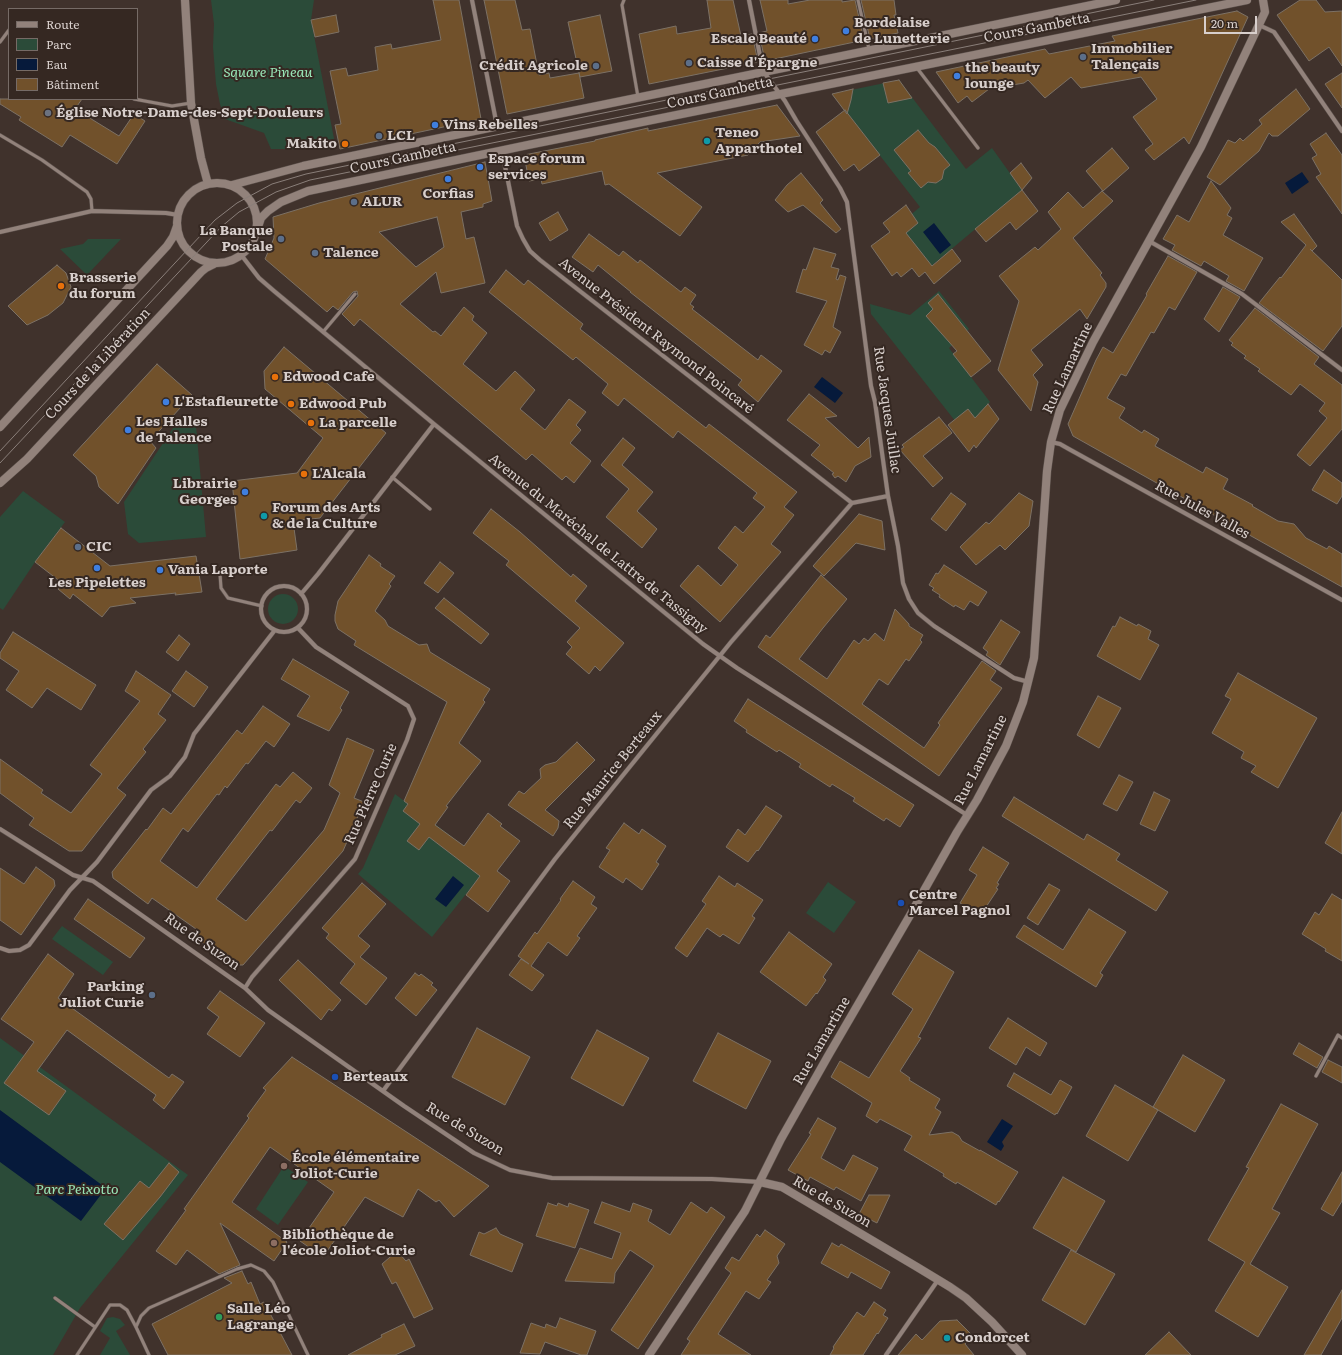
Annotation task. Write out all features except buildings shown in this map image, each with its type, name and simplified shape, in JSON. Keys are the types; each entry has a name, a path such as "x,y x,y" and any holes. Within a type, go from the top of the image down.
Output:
{"main road":[{"path":"185,0 191,103 201,158 208,184"},
{"name":"Cours Gambetta","path":"232,185 246,183 266,175 303,166 1116,0"},
{"name":"Cours Gambetta","path":"258,227 261,218 268,210 281,202 308,191 916,66 1247,0"},
{"name":"Rue Lamartine","path":"649,1355 745,1211 781,1139 1006,746 1029,682 1035,645 1047,471 1051,442 1060,410 1092,342 1201,147 1260,25 1265,12 1263,0"},
{"path":"220,183 232,185 241,190 253,204 256,211 258,227 253,243 242,256 234,261 224,264 203,262 186,250 178,235 178,215 182,204 188,195 197,188 208,184 220,183"},
{"name":"Cours de la Libération","path":"0,427 168,246 177,226"},
{"name":"Cours de la Libération","path":"0,483 27,459 201,272 214,264"},
{"name":"Rue de Suzon","path":"760,1182 782,1187 966,1298 992,1322 1022,1355"}],"street":[{"path":"472,0 497,126"},
{"path":"749,0 763,71"},
{"path":"1260,25 1274,32 1342,131"},
{"name":"Rue Jacques Juillac","path":"763,71 780,94 840,188 847,202 871,386 875,402 888,496 898,546 903,583 909,599 918,613 934,626 1014,678 1029,682"},
{"name":"Avenue Président Raymond Poincaré","path":"502,151 517,226 522,239 530,251 852,503"},
{"path":"0,232 92,211 166,213 178,215"},
{"path":"1149,241 1242,294 1342,370"},
{"name":"Avenue du Maréchal de Lattre de Tassigny","path":"242,256 259,278 323,332 720,656 967,815"},
{"path":"301,594 434,424"},
{"name":"Rue Jules Valles","path":"1051,442 1060,444 1342,600"},
{"path":"852,503 888,496"},
{"name":"Rue Maurice Berteaux","path":"383,1091 555,859 720,656 852,503"},
{"path":"281,586 288,586 301,594 306,600 307,616 298,628 290,632 283,632 275,630 264,620 262,606 268,593 281,586"},
{"name":"Rue Pierre Curie","path":"245,988 252,977 355,858 407,740 414,719 408,706 402,701 316,647 298,628"},
{"path":"0,948 9,951 20,950 29,945 70,890 97,862 151,790 170,776 185,757 194,734 275,630"},
{"name":"Rue de Suzon","path":"0,829 73,875 93,881 245,988 268,1010 383,1091 474,1153 510,1170 552,1178 712,1179 760,1182"},
{"path":"886,1355 938,1280"}],"lane":[{"path":"624,0 622,5 638,97"},
{"path":"858,0 869,50"},
{"path":"0,42 8,31"},
{"path":"916,66 978,148"},
{"path":"138,100 172,106 191,103"},
{"path":"0,135 42,160 87,192 91,199 92,211"},
{"path":"323,332 355,294"},
{"path":"392,478 430,509"},
{"path":"220,574 221,588 228,598 262,606"},
{"path":"1316,1076 1338,1035 1342,1038"},
{"path":"136,1327 142,1316 149,1308 236,1269 251,1265 264,1271 273,1282 308,1355"},
{"path":"55,1298 95,1327"},
{"path":"77,1355 110,1305 120,1305 127,1310 149,1355"}],"green space":[{"name":"Square Pineau","path":"211,0 314,0 311,20 336,149 271,149 264,133 225,119 216,84 213,47 214,24"},
{"path":"899,80 966,169 992,148 1022,190 930,267 911,259 890,232 920,207 832,94"},
{"path":"88,239 121,239 87,275 60,249 83,244"},
{"path":"939,291 969,329 949,348 990,402 963,431 871,314 870,304 910,315"},
{"path":"175,425 179,427 196,426 206,537 139,543 128,534 124,502"},
{"path":"23,491 65,522 35,562 3,610 0,608 0,517"},
{"path":"283,594 289,595 297,603 297,615 289,623 283,624 277,623 269,615 268,609 269,603 277,595"},
{"path":"395,794 489,865 432,937 358,874 363,868"},
{"path":"828,882 856,902 834,933 806,913"},
{"path":"62,926 113,962 103,975 52,939"},
{"name":"Parc Peixotto","path":"0,1038 188,1175 80,1308 53,1355 0,1355"},
{"path":"284,1166 308,1182 278,1225 256,1209"},
{"path":"113,1317 120,1319 125,1325 116,1331 130,1355 100,1355 110,1338 100,1331 107,1318"}],"water":[{"path":"1302,172 1309,182 1292,194 1285,183"},
{"path":"934,223 951,245 940,254 923,232"},
{"path":"822,377 843,393 835,403 814,387"},
{"path":"453,876 464,885 446,907 435,899"},
{"path":"0,1110 106,1188 81,1221 0,1162"},
{"path":"1002,1119 1013,1126 1002,1142 1004,1146 1001,1151 987,1142"}],"tram line":[{"path":"0,451 215,220 237,203 272,184 306,174 1154,0"},
{"path":"0,463 221,227 239,212 276,192 310,180 1196,0"}],"place":[{"name":"Bordelaise de Lunetterie","path":"846,31"},
{"name":"Escale Beauté","path":"815,39"},
{"name":"Immobilier Talençais","path":"1083,57"},
{"name":"Caisse d'Épargne","path":"689,63"},
{"name":"Crédit Agricole","path":"596,66"},
{"name":"the beauty lounge","path":"957,76"},
{"name":"Église Notre-Dame-des-Sept-Douleurs","path":"48,113"},
{"name":"Vins Rebelles","path":"435,125"},
{"name":"LCL","path":"379,136"},
{"name":"Teneo Apparthotel","path":"707,141"},
{"name":"Makito","path":"345,144"},
{"name":"Espace forum services","path":"480,167"},
{"name":"Corfias","path":"448,179"},
{"name":"ALUR","path":"354,202"},
{"name":"La Banque Postale","path":"281,239"},
{"name":"Talence","path":"315,253"},
{"name":"Brasserie du forum","path":"61,286"},
{"name":"Edwood Cafe","path":"275,377"},
{"name":"L'Estafleurette","path":"166,402"},
{"name":"Edwood Pub","path":"291,404"},
{"name":"La parcelle","path":"311,423"},
{"name":"Les Halles de Talence","path":"128,430"},
{"name":"L'Alcala","path":"304,474"},
{"name":"Librairie Georges","path":"245,492"},
{"name":"Forum des Arts & de la Culture","path":"264,516"},
{"name":"CIC","path":"78,547"},
{"name":"Les Pipelettes","path":"97,568"},
{"name":"Vania Laporte","path":"160,570"},
{"name":"Centre Marcel Pagnol","path":"901,903"},
{"name":"Parking Juliot Curie","path":"152,995"},
{"name":"Berteaux","path":"335,1077"},
{"name":"École élémentaire Joliot-Curie","path":"284,1166"},
{"name":"Bibliothèque de l'école Joliot-Curie","path":"274,1243"},
{"name":"Salle Léo Lagrange","path":"219,1317"},
{"name":"Condorcet","path":"947,1338"}]}
